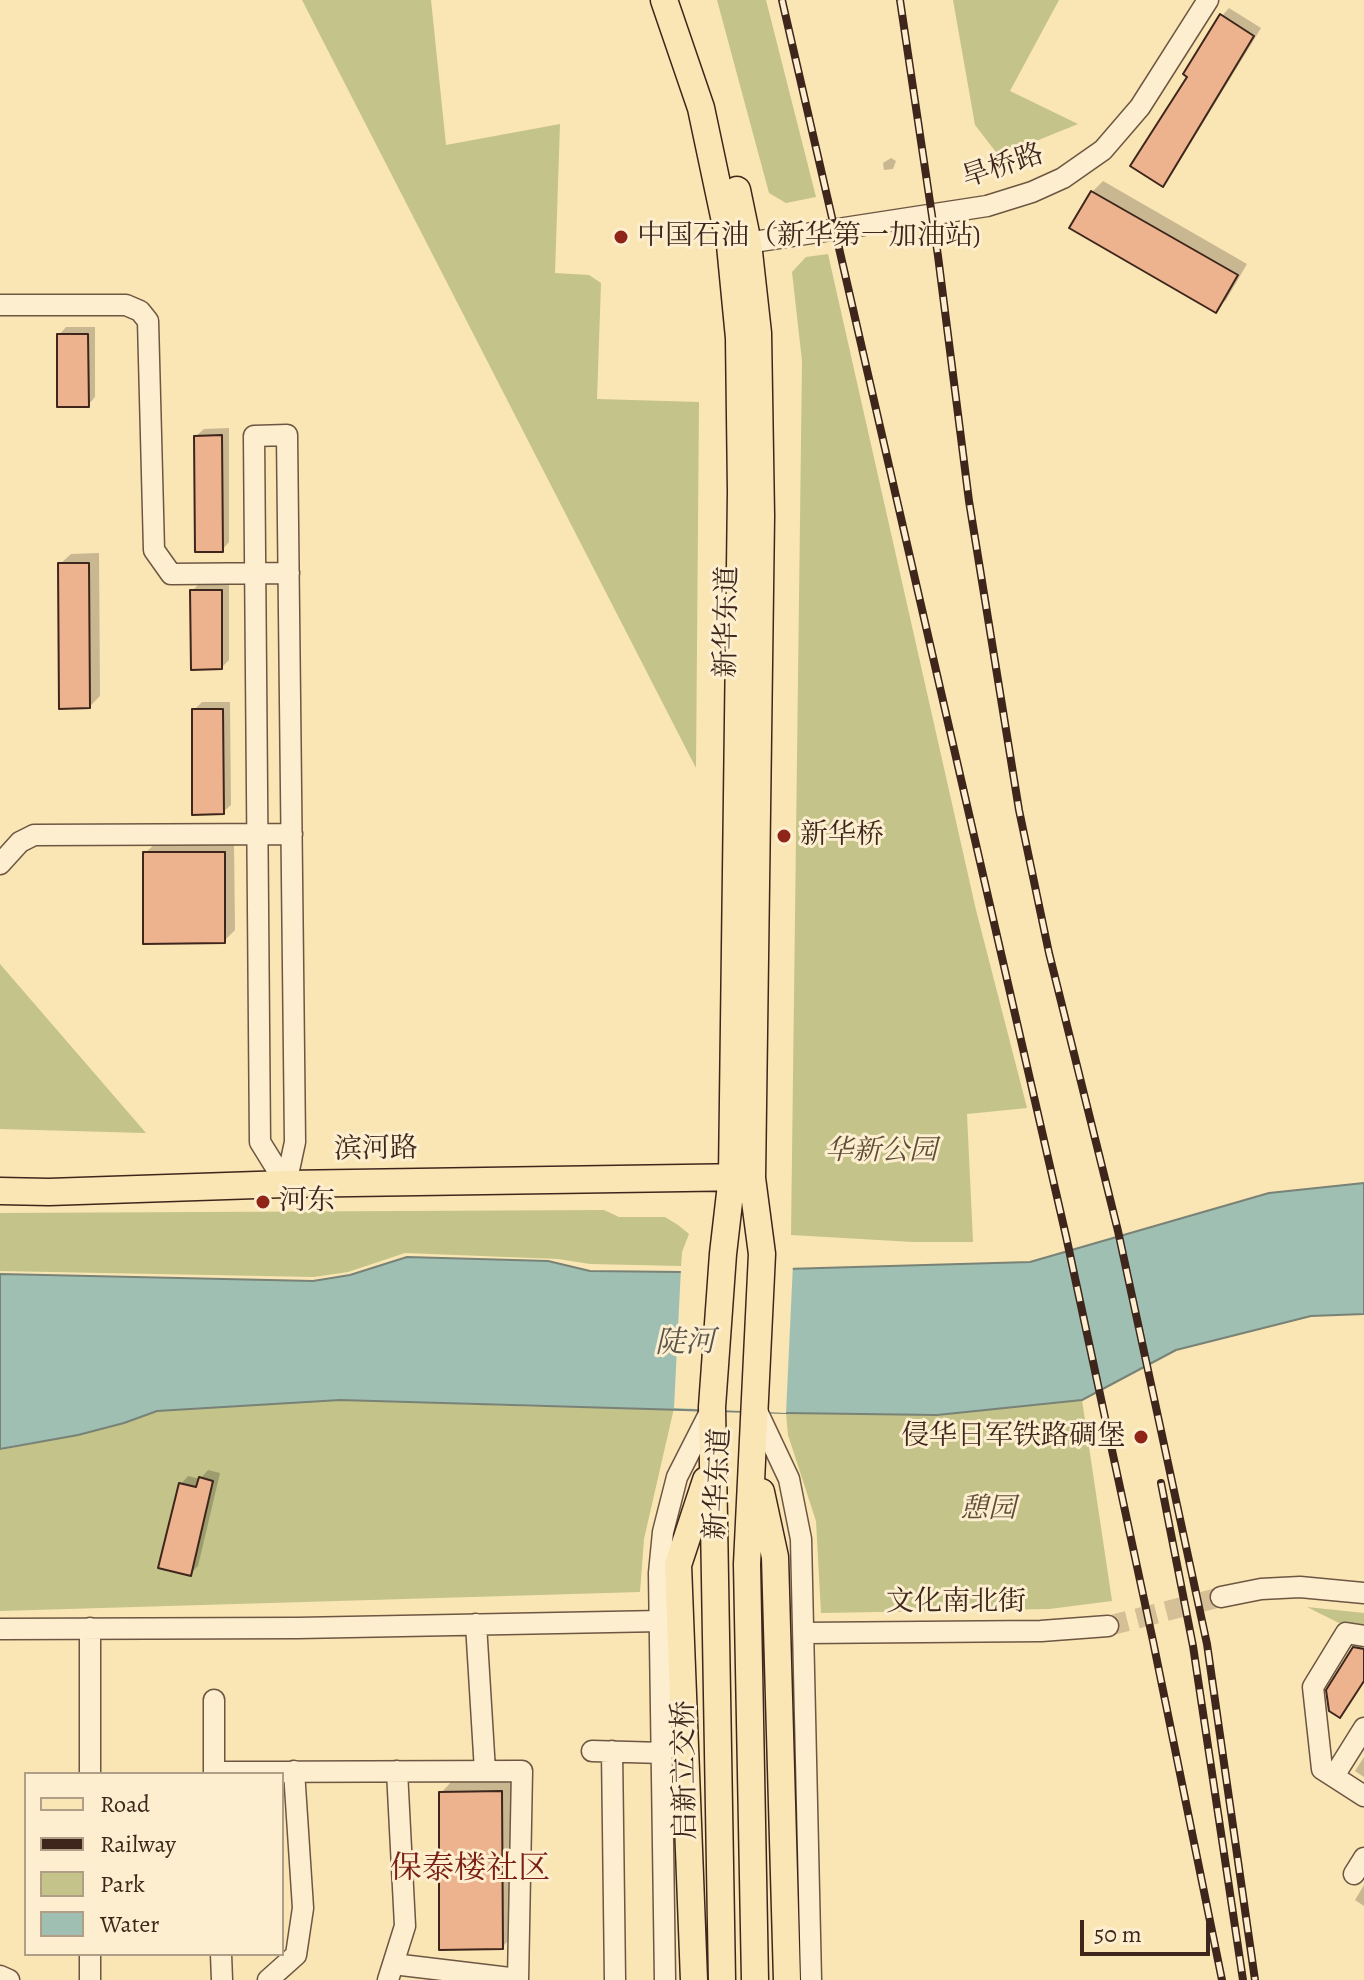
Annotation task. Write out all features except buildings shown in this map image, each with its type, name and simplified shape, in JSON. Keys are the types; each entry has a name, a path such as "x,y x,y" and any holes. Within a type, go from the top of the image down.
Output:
{"main road":[{"name":"新华东道","path":"664,0 701,108 739,244"},
{"name":"新华东道","path":"683,0 719,106 739,244 742,1177 723,1254 712,1407 714,1560"},
{"name":"新华东道","path":"742,1177 762,1254 747,1564 755,1980"},
{"name":"滨河路","path":"0,1191 742,1177"},
{"path":"753,1457 775,1557 787,1980"},
{"name":"启新立交桥","path":"694,1980 678,1565 713,1462"},
{"name":"启新立交桥","path":"714,1560 722,1980"}],"street":[{"name":"旱桥路","path":"739,244 987,206 1032,192 1063,178 1103,150 1140,107 1208,0"},
{"path":"0,305 126,305 140,311 148,321 154,550 171,574 289,573"},
{"path":"265,435 287,435 295,1142 286,1184 260,1142 254,436 265,435"},
{"path":"0,864 20,842 34,835 292,834"},
{"path":"665,1980 659,1573 663,1532 677,1477 712,1407"},
{"path":"755,1407 789,1479 801,1539 811,1980"},
{"path":"1221,1597 1261,1589 1300,1587 1364,1593"},
{"path":"0,1629 661,1621"},
{"path":"476,1624 485,1771"},
{"name":"文化南北街","path":"804,1633 1041,1631 1108,1626"},
{"path":"90,1628 90,1772"},
{"path":"1364,1636 1346,1633 1313,1687 1322,1769 1364,1796"},
{"path":"214,1700 214,1772"},
{"path":"1334,1776 1364,1728"},
{"path":"615,1980 602,1751 663,1753"},
{"path":"254,1772 294,1771 397,1771 485,1771 522,1771 518,1980 391,1972 405,1926 397,1771"},
{"path":"268,1980 296,1955 303,1908 294,1771"},
{"path":"90,1956 90,1980"},
{"path":"221,1956 222,1980"},
{"path":"0,1976 9,1980"}],"green space":[{"path":"302,0 431,0 446,145 560,124 555,273 589,275 601,283 597,399 699,402 696,768"},
{"path":"717,0 766,0 816,197 786,203 769,193"},
{"path":"953,0 1059,0 1010,91 1078,124 999,156 975,125"},
{"name":"华新公园","path":"828,254 976,910 1027,1108 967,1114 973,1242 791,1235 802,361 792,272 806,257"},
{"path":"0,964 146,1133 0,1129"},
{"path":"604,1210 619,1217 665,1217 678,1225 689,1234 682,1252 681,1266 405,1253 348,1272 314,1277 0,1271 0,1213"},
{"path":"340,1400 674,1408 644,1539 640,1592 0,1611 0,1450 78,1435 157,1411"},
{"name":"憩园","path":"1082,1400 1112,1601 1049,1609 821,1613 816,1521 788,1435 786,1413 937,1415"},
{"path":"1307,1607 1364,1613 1364,1627 1345,1626"}],"water":[{"name":"陡河","path":"1364,1183 1364,1314 1311,1316 1176,1350 1082,1400 937,1415 340,1400 157,1411 78,1435 0,1449 0,1274 313,1281 350,1275 407,1257 548,1261 590,1271 681,1272 1030,1262 1269,1193"}],"pier":[{"path":"793,1264 786,1413 674,1408 681,1268"}],"tunnel":[{"path":"1108,1626 1221,1597"}],"railway":[{"path":"782,0 1066,1236 1222,1980"},
{"path":"900,0 938,256 969,501 1019,810 1049,953 1118,1231 1207,1644 1255,1980"},
{"path":"1161,1483 1193,1646 1243,1980"}],"place":[{"name":"中国石油（新华第一加油站)","path":"621,237"},
{"name":"新华桥","path":"784,836"},
{"name":"河东","path":"263,1202"},
{"name":"侵华日军铁路碉堡","path":"1141,1437"}],"district":[{"name":"保泰楼社区","path":"470,1870"}]}
